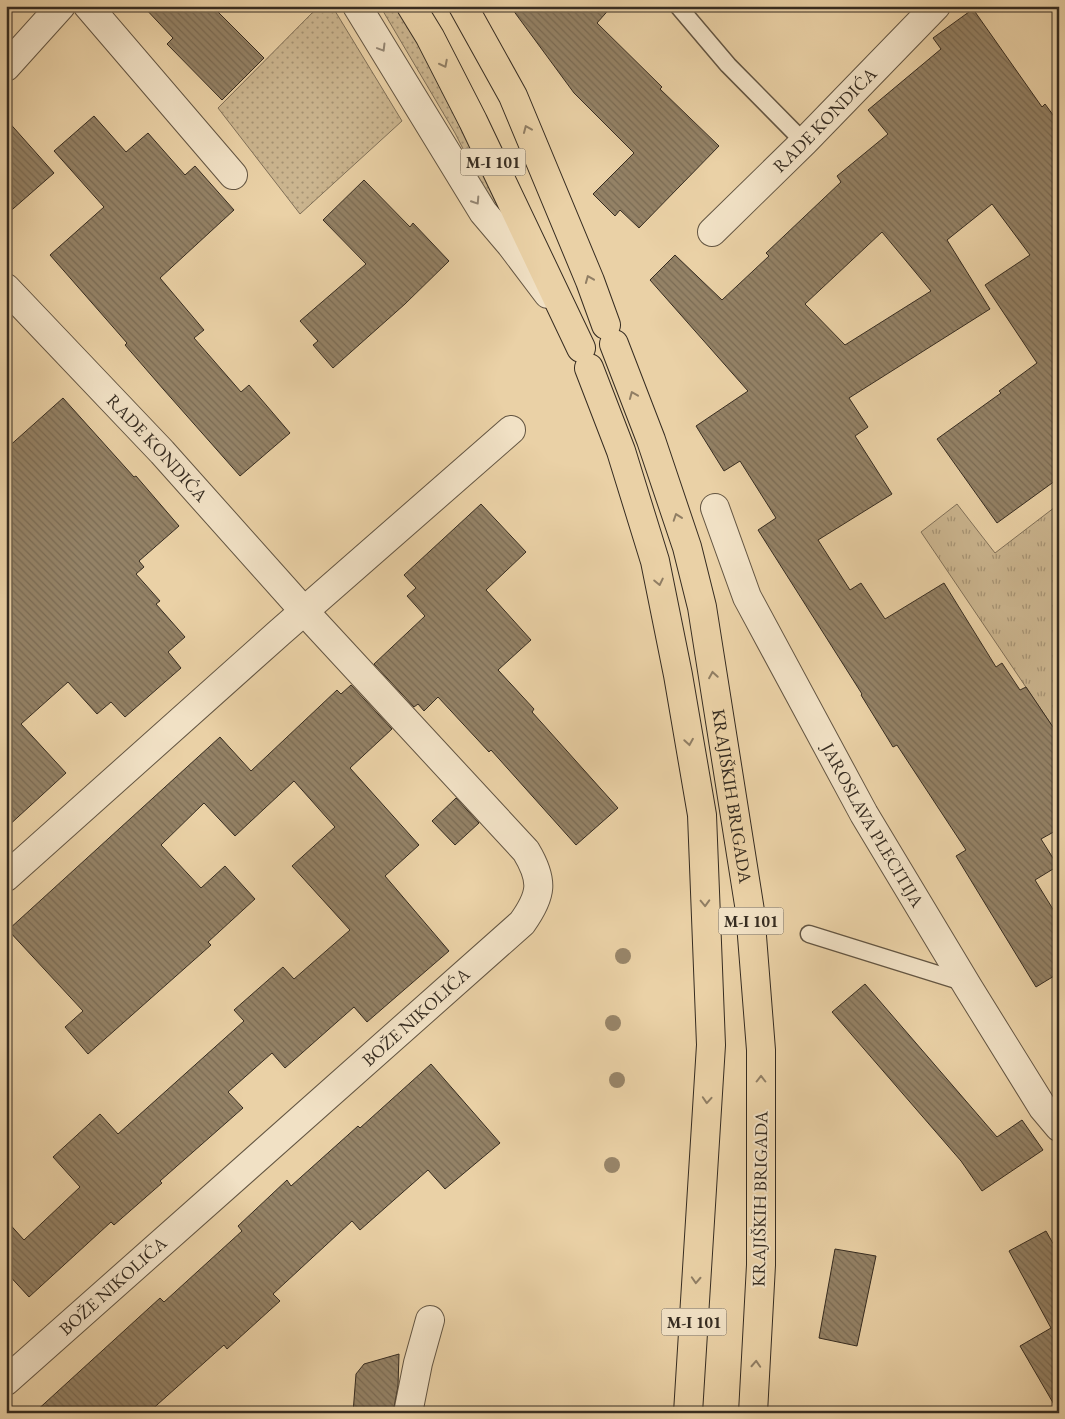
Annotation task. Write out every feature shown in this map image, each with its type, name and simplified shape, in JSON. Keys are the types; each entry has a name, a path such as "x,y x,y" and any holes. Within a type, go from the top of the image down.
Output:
{"main road":[{"name":"KRAJIŠKIH BRIGADA","path":"411,6 430,38 473,121 585,358 621,451 655,562 702,815 710,1045 688,1413"},
{"name":"KRAJIŠKIH BRIGADA","path":"463,6 513,96 590,281 651,440 687,547 702,607 750,911 761,1069 761,1265 753,1413"}],"street":[{"path":"6,67 61,6"},
{"path":"88,6 233,174"},
{"path":"357,6 483,212 511,245 568,321"},
{"name":"RADE KONDIĆA","path":"712,232 804,142 936,6"},
{"name":"RADE KONDIĆA","path":"6,288 162,452 304,611"},
{"path":"6,877 304,611 511,430"},
{"name":"JAROSLAVA PLECITIJA","path":"715,508 747,597 864,814 1043,1108 1059,1127"},
{"name":"BOŽE NIKOLIĆA","path":"6,1381 522,923 532,909 538,892 539,879 536,867 526,851 304,611"},
{"path":"408,1413 418,1363 430,1320"}],"lane":[{"path":"678,6 728,65 804,142"},
{"path":"809,934 966,983"}],"green space":[{"path":"319,6 332,6 402,121 300,214 218,108"},
{"path":"380,6 395,6 433,69 494,195 496,202 494,204 490,202 455,133"},
{"path":"957,504 995,553 1059,504 1059,736 921,532"}],"building":[{"path":"143,6 212,6 264,58 222,100 167,44 173,38"},
{"path":"510,6 612,6 597,23 662,87 660,89 719,146 639,228 620,210 615,216 593,194 634,153 574,93"},
{"path":"973,9 1042,107 1045,104 1059,123 1059,478 997,523 937,439 1001,393 999,391 1037,363 985,285 1030,255 992,204 947,240 990,309 849,398 868,427 855,436 892,494 818,540 850,590 861,583 885,619 944,583 996,667 1002,663 1020,690 1026,687 1059,736 1059,829 1041,839 1058,866 1035,880 1059,919 1059,973 1036,987 956,856 966,850 897,745 893,747 862,694 758,530 776,518 740,461 724,471 696,426 748,391 650,280 675,255 722,300 769,256 766,253 841,182 837,176 888,134 868,110 941,49 933,38","holes":["882,232 931,291 845,345 805,304"]},
{"path":"94,116 126,152 148,133 185,175 195,166 234,210 160,278 204,330 194,338 241,392 249,385 290,433 240,476 125,345 127,343 50,255 104,207 54,151"},
{"path":"6,119 54,173 6,215"},
{"path":"364,180 410,227 413,223 449,261 405,304 333,368 313,345 318,341 300,321 366,264 323,220"},
{"path":"63,398 134,477 136,476 179,526 139,561 144,567 136,574 160,601 156,604 185,637 168,652 181,668 125,717 111,702 97,714 68,682 21,724 66,773 6,828 6,449"},
{"path":"481,504 526,552 486,590 531,640 498,670 534,709 532,712 618,808 576,845 491,750 489,752 438,697 424,711 418,704 414,707 374,664 425,616 407,596 416,588 404,575"},
{"path":"351,685 392,729 350,768 419,845 385,876 449,951 367,1022 354,1007 285,1068 272,1053 228,1092 243,1108 160,1181 162,1183 114,1225 111,1222 29,1297 6,1272 6,1220 24,1240 80,1187 53,1157 100,1114 118,1134 244,1021 234,1010 283,967 294,979 350,930 292,866 335,827 294,781 235,836 204,803 161,845 201,888 225,866 255,899 208,942 211,945 88,1054 65,1027 83,1011 8,930 220,737 251,771 337,690 341,694"},
{"path":"456,798 479,823 455,845 432,821"},
{"path":"865,984 997,1137 1022,1120 1043,1150 982,1191 961,1161 832,1012"},
{"path":"431,1064 500,1143 445,1189 428,1170 360,1230 352,1221 273,1294 280,1301 227,1349 224,1345 148,1413 34,1413 160,1298 164,1302 242,1231 238,1226 287,1180 291,1186 358,1126 360,1128"},
{"path":"1046,1231 1059,1254 1059,1413 1020,1346 1051,1328 1009,1251"},
{"path":"835,1249 876,1256 857,1346 819,1338"},
{"path":"399,1354 398,1386 393,1413 353,1413 356,1374 364,1364"}]}
